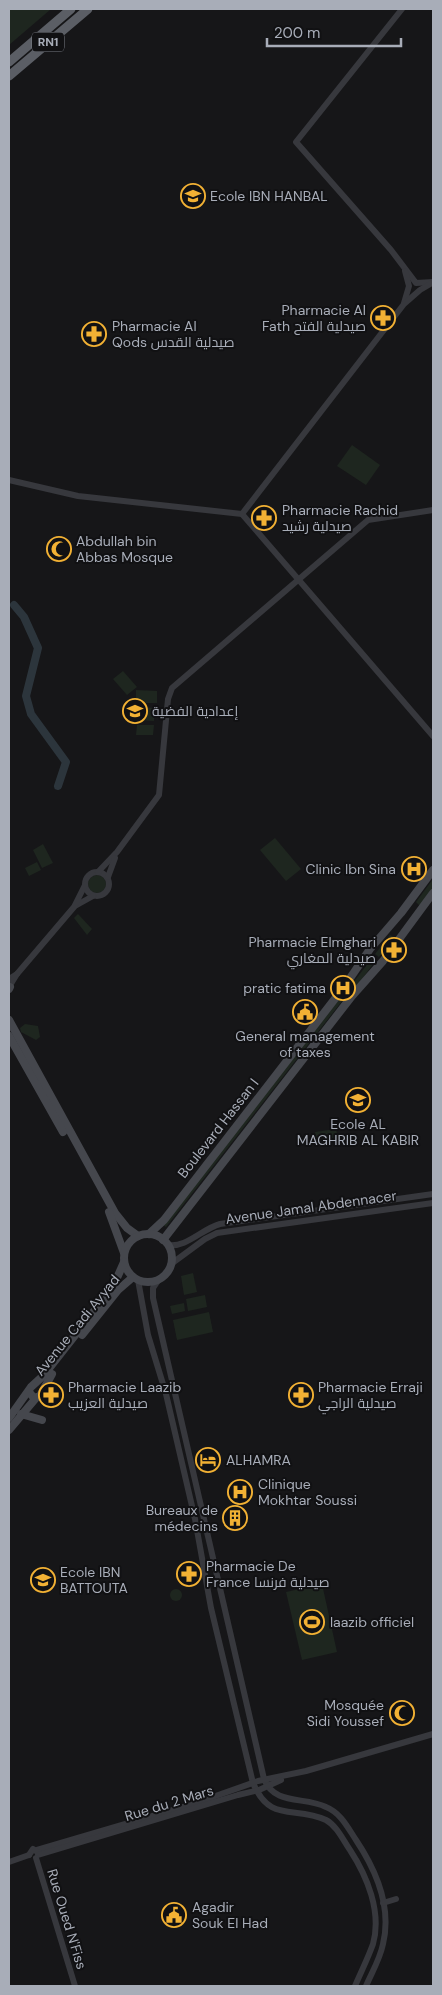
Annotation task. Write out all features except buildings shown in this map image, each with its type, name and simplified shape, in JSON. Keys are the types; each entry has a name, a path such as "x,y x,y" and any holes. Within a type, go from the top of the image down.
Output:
{"highway":[{"name":"RN1","path":"9,62 71,9"},
{"name":"RN1","path":"9,76 88,9"}],"main road":[{"name":"Boulevard Hassan I","path":"149,1234 164,1220 344,987 370,949 401,913 433,870"},
{"name":"Boulevard Hassan I","path":"165,1243 346,1003 389,954 433,893"},
{"path":"9,1020 114,1213 127,1228 138,1236"},
{"path":"9,1036 110,1215 124,1252 124,1262 136,1278 146,1282 158,1279 168,1270 170,1264 170,1251 165,1243 149,1234 138,1236 127,1246 124,1252"},
{"name":"Avenue Cadi Ayyad","path":"34,1385 110,1291 124,1262"},
{"name":"Avenue Cadi Ayyad","path":"42,1390 50,1376 118,1290 136,1278"},
{"path":"9,1430 36,1398 40,1396 42,1390 34,1385 29,1392 30,1396 36,1398"},
{"name":"Avenue Cadi Ayyad","path":"9,1418 29,1392"},
{"path":"22,1414 42,1420"}],"street":[{"path":"402,9 296,142 404,268 417,288"},
{"path":"404,268 409,288 404,304"},
{"path":"409,288 417,288 433,282"},
{"path":"409,288 417,288"},
{"path":"242,514 417,288"},
{"path":"9,480 78,496 242,514 433,736"},
{"path":"9,986 74,907 89,874 98,872 117,852 160,792 168,699 172,688 368,520 433,510"},
{"path":"74,907 93,896 102,896 107,892 109,886 108,877 117,852"},
{"path":"98,872 108,877"},
{"path":"85,884 87,892 93,896"},
{"name":"Avenue Jamal Abdennacer","path":"165,1243 181,1244 205,1230 220,1224 433,1194"},
{"name":"Avenue Jamal Abdennacer","path":"170,1264 205,1239 217,1233 433,1203"},
{"path":"136,1278 148,1335 166,1394 195,1519 210,1601 256,1791 264,1802 273,1809 321,1818 332,1824 362,1870 374,1910 375,1927 371,1950 355,1986"},
{"path":"158,1279 153,1288 153,1298 264,1780 267,1786 279,1797 323,1805 336,1813 371,1863 378,1882 386,1920 384,1939 366,1986"},
{"name":"Rue du 2 Mars","path":"35,1855 253,1783 306,1771 433,1734"},
{"name":"Rue du 2 Mars","path":"9,1862 238,1794 256,1791 306,1771"},
{"name":"Rue Oued N'Fiss","path":"35,1855 75,1986"},
{"path":"383,1903 396,1899"}],"shaded area":[{"path":"9,9 51,9 9,45"},
{"path":"352,445 380,465 366,485 337,466"},
{"path":"123,671 137,687 127,695 113,679"},
{"path":"136,690 157,691 157,703 136,703"},
{"path":"127,706 155,708 154,721 126,719"},
{"path":"137,725 154,725 153,735 136,735"},
{"path":"275,838 301,869 286,881 260,850"},
{"path":"43,844 53,863 42,868 33,850"},
{"path":"37,862 41,870 29,876 25,868"},
{"path":"97,875 103,878 106,884 103,890 97,893 91,890 88,884 91,878"},
{"path":"433,879 433,888 420,906 416,902"},
{"path":"78,914 92,929 87,935 74,918"},
{"path":"390,935 394,937 379,957 375,954"},
{"path":"373,957 376,960 356,987 352,984"},
{"path":"343,994 346,996 166,1227 163,1225"},
{"path":"25,1024 38,1026 40,1037 36,1040 21,1032 20,1028"},
{"path":"336,1129 338,1139 316,1142 315,1132"},
{"path":"193,1273 197,1292 184,1295 181,1276"},
{"path":"205,1295 207,1307 188,1311 186,1299"},
{"path":"184,1303 185,1311 172,1314 170,1306"},
{"path":"209,1312 213,1332 177,1340 173,1320"},
{"name":"laazib officiel","path":"322,1584 337,1652 302,1660 286,1592"},
{"path":"176,1589 182,1595 176,1601 170,1595"}],"waterway":[{"path":"14,605 24,617 38,648 26,696 31,714 66,762 58,786"}],"place":[{"name":"Ecole IBN HANBAL","path":"193,196"},
{"name":"Pharmacie Al Fath صيدلية الفتح","path":"383,318"},
{"name":"Pharmacie Al Qods صيدلية القدس","path":"94,334"},
{"name":"Pharmacie Rachid صيدلية رشيد","path":"264,518"},
{"name":"Abdullah bin Abbas Mosque","path":"59,549"},
{"name":"إعدادية الفضية","path":"135,711"},
{"name":"Clinic Ibn Sina","path":"414,869"},
{"name":"Pharmacie Elmghari صيدلية المغاري","path":"394,950"},
{"name":"pratic fatima","path":"343,988"},
{"name":"General management of taxes","path":"305,1012"},
{"name":"Ecole AL MAGHRIB AL KABIR","path":"358,1100"},
{"name":"Pharmacie Laazib صيدلية العزيب","path":"51,1395"},
{"name":"Pharmacie Erraji صيدلية الراجي","path":"301,1395"},
{"name":"ALHAMRA","path":"208,1460"},
{"name":"Clinique Mokhtar Soussi","path":"240,1492"},
{"name":"Bureaux de médecins","path":"235,1518"},
{"name":"Pharmacie De France صيدلية فرنسا","path":"189,1574"},
{"name":"Ecole IBN BATTOUTA","path":"43,1580"},
{"name":"laazib officiel","path":"312,1622"},
{"name":"Mosquée Sidi Youssef","path":"402,1713"},
{"name":"Agadir Souk El Had","path":"174,1915"}]}
